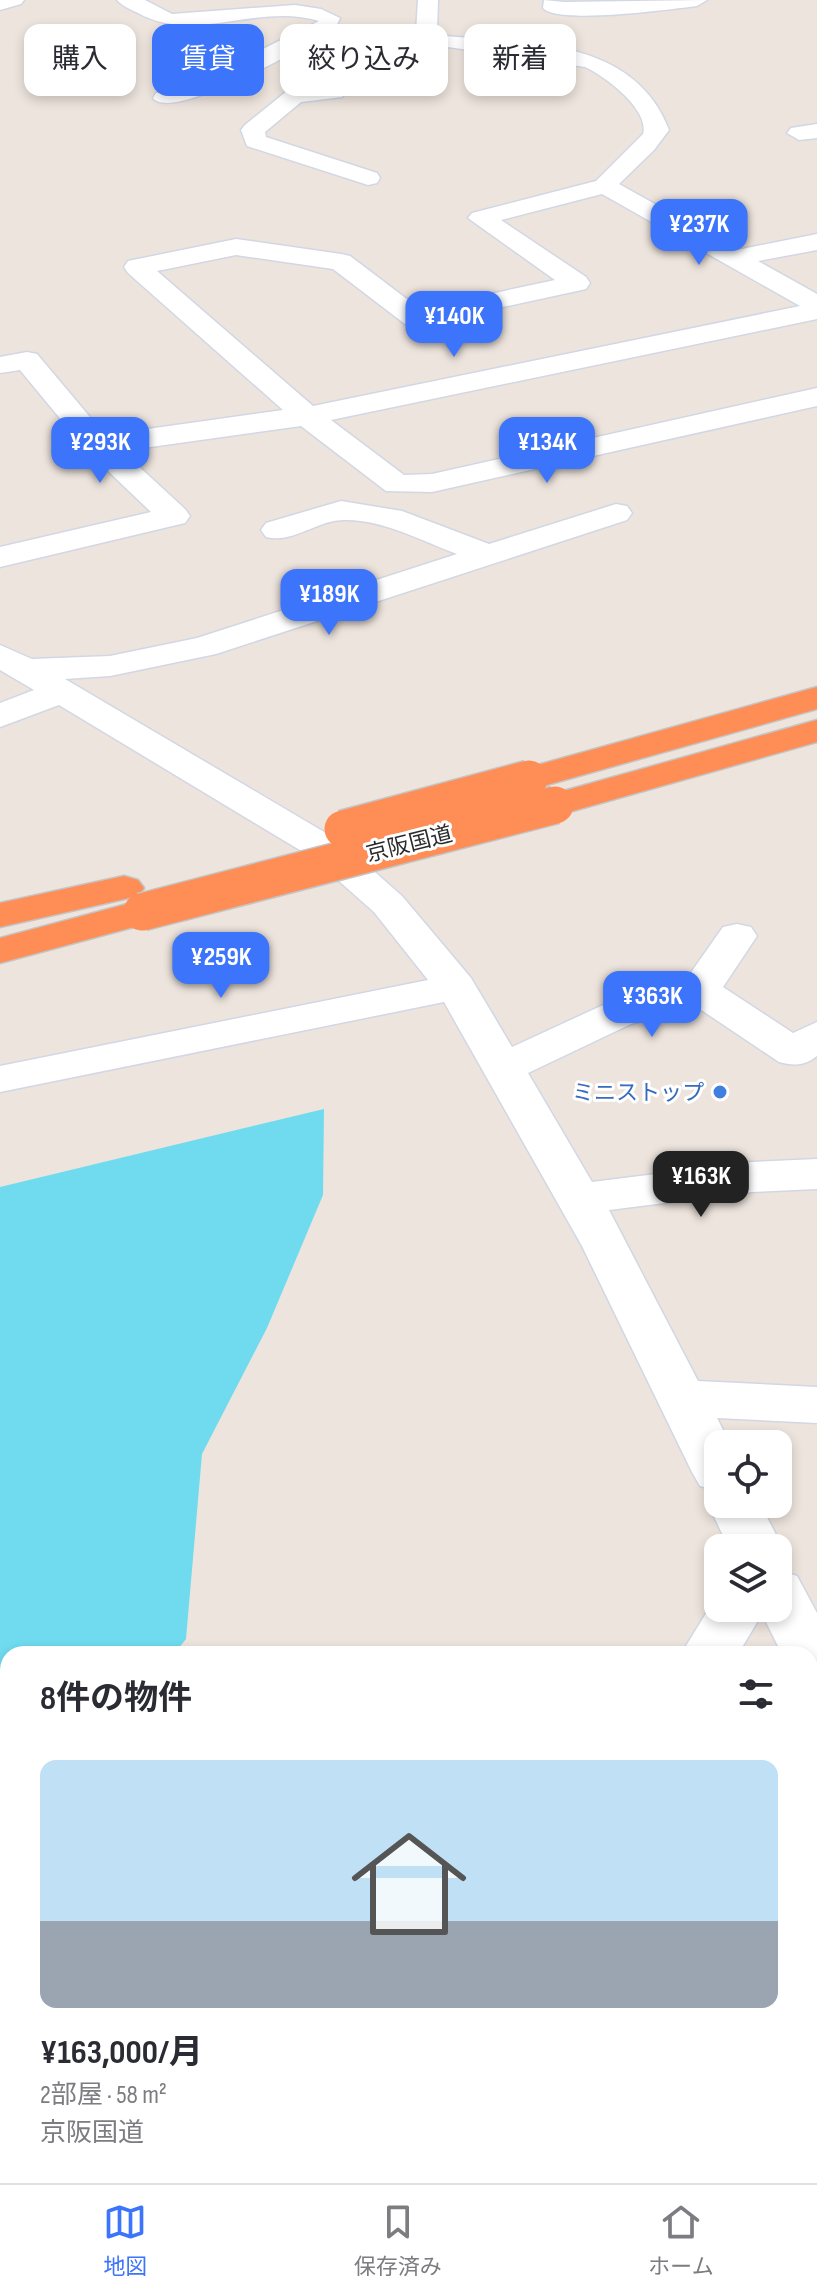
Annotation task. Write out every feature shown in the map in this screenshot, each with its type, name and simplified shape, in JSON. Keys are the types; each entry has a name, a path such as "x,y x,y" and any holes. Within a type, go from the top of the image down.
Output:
{"highway":[{"name":"京阪国道","path":"542,792 817,698"},
{"name":"京阪国道","path":"0,951 133,900 542,792 817,731"},
{"name":"京阪国道","path":"0,915 133,900"}],"street":[{"path":"0,4 14,0"},
{"path":"127,0 168,20 280,9 320,11 330,18 327,27 188,95 164,98"},
{"path":"427,24 428,0"},
{"path":"554,0 553,8 616,8 697,0"},
{"path":"448,43 583,59 607,69 644,106 657,130 650,142 617,170 605,186 481,218 577,283 415,318 341,262 236,247 137,267 307,416 397,484 432,483 817,397"},
{"path":"295,96 253,130 255,141 368,178"},
{"path":"605,186 817,305"},
{"path":"734,258 817,242"},
{"path":"98,445 307,416 817,311"},
{"path":"0,365 27,360 98,445 174,516 3,550"},
{"path":"277,530 341,510 391,518 490,555"},
{"path":"12,662 110,666 204,647 616,513"},
{"path":"12,662 59,693 327,850 388,904 456,987 579,1199 704,1445"},
{"path":"0,716 59,693"},
{"path":"503,1068 616,1015 700,990 737,936"},
{"path":"0,1079 456,987"},
{"path":"700,990 794,1053 817,1035"},
{"path":"579,1199 752,1177 817,1174"},
{"path":"680,1398 817,1405"},
{"path":"792,1619 806,1646"},
{"path":"714,1646 729,1622"}],"water":[{"path":"324,1109 323,1195 267,1328 202,1454 186,1639 180,1646 0,1646 0,1187"}],"place":[{"name":"ミニストップ","path":"720,1092"}]}
